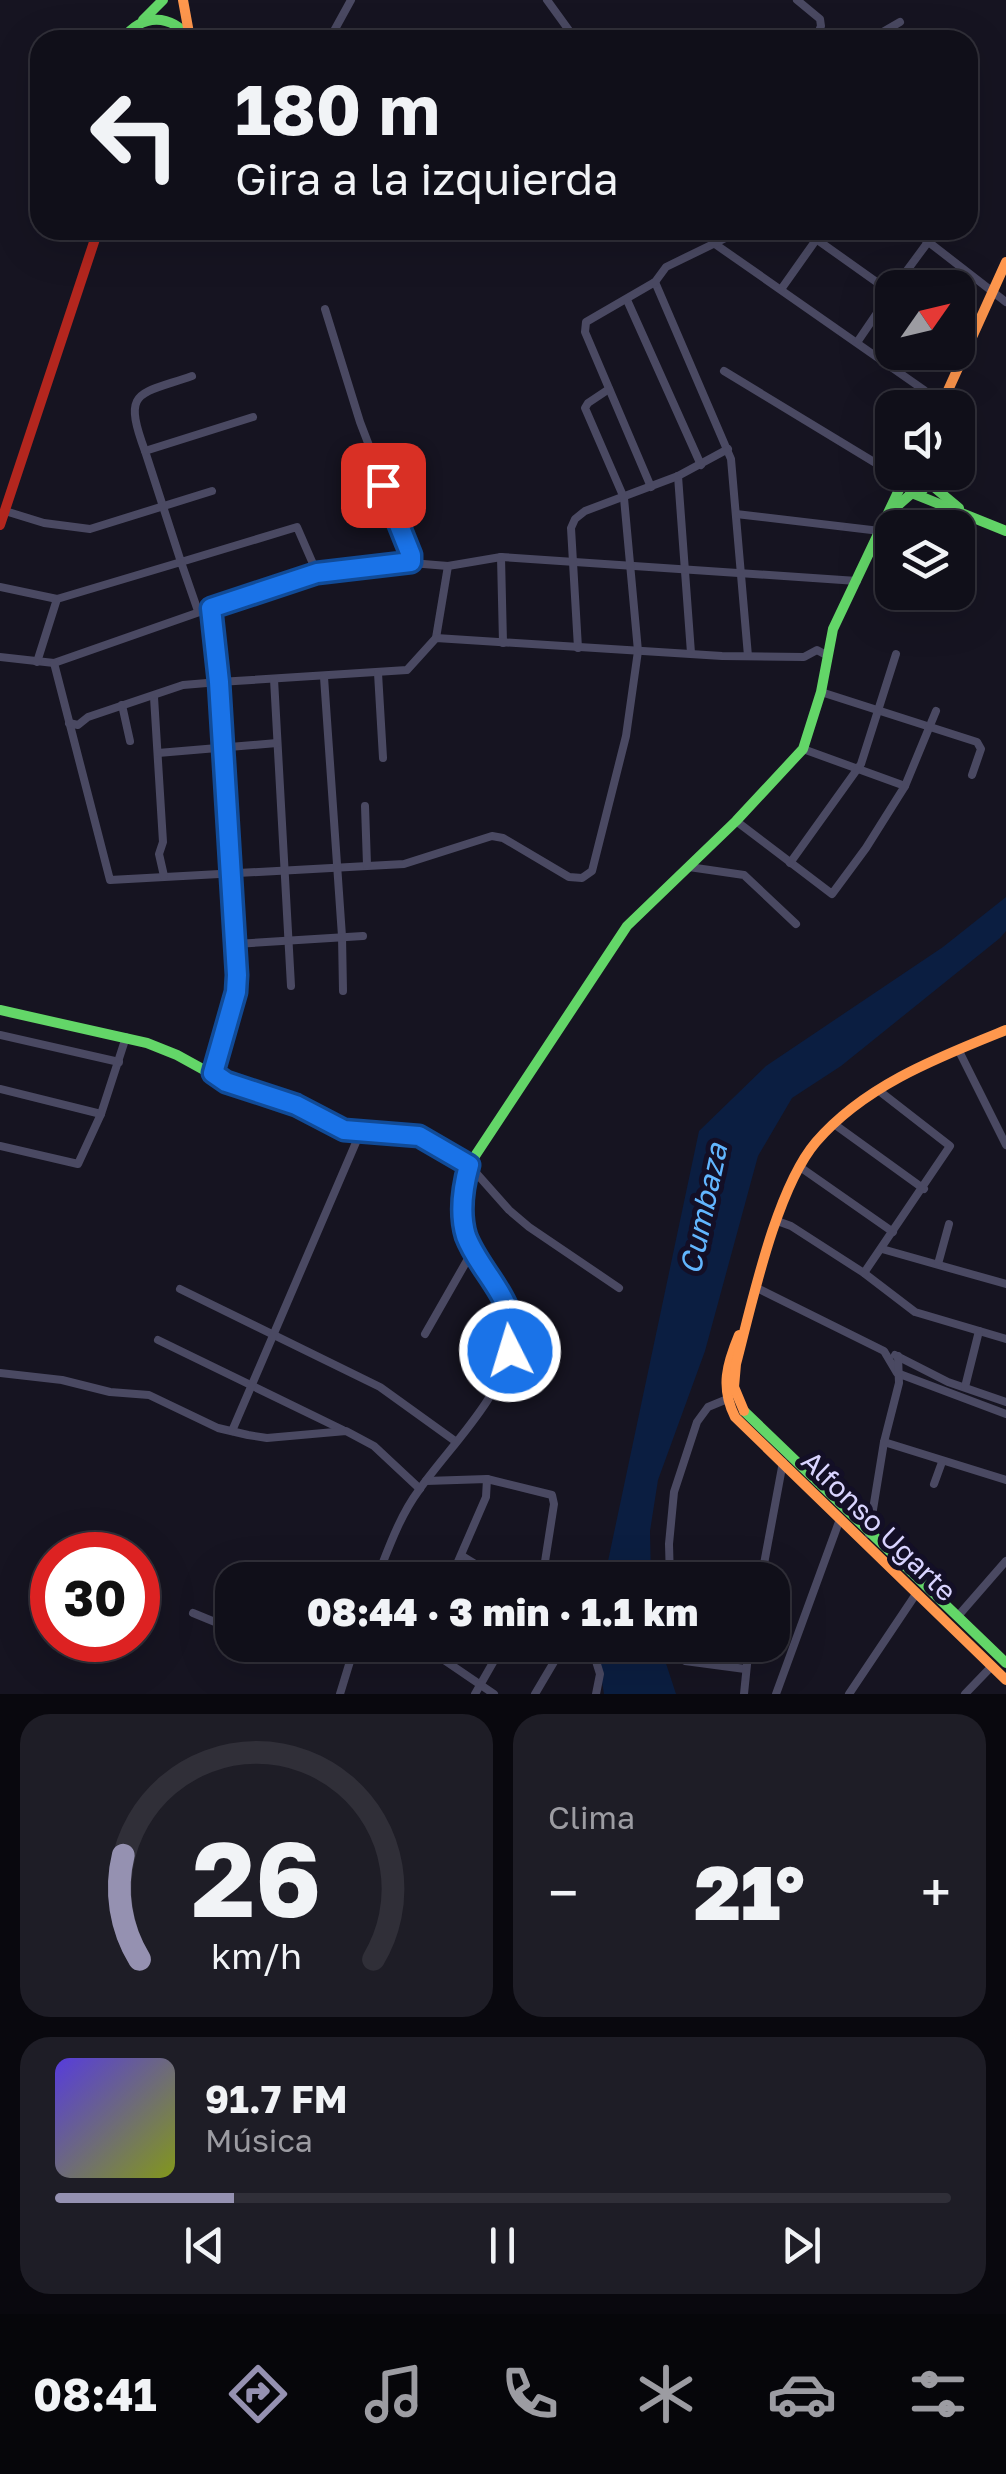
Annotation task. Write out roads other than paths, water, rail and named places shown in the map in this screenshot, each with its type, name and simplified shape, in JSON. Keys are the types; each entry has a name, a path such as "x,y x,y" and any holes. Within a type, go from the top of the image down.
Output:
{"main road":[{"path":"129,30 163,0"},
{"path":"183,0 189,30"},
{"path":"143,20 168,19 184,30"},
{"path":"0,526 95,240"},
{"path":"975,331 1006,262"},
{"path":"909,490 955,510"},
{"path":"893,510 922,490"},
{"path":"941,490 962,510"},
{"path":"975,518 1006,531"},
{"path":"0,1010 126,1037 177,1055 226,1082 296,1105 329,1124 360,1133 419,1136 469,1165 627,926 736,822 803,749 821,692 833,629 875,541"},
{"path":"1006,1030 878,1090 815,1142 800,1167 780,1222 732,1378 732,1388 743,1410 785,1459 1006,1662"},
{"path":"725,1400 722,1384 727,1362 749,1320"},
{"name":"Alfonso Ugarte","path":"725,1400 735,1417 785,1459 840,1519 867,1537 916,1594 1006,1680"}],"street":[{"path":"334,30 350,0"},
{"path":"547,0 569,30"},
{"path":"797,0 820,19 819,30"},
{"path":"886,30 900,22"},
{"path":"651,487 585,328 590,318 655,282 666,267 723,240"},
{"path":"782,288 815,240"},
{"path":"817,240 875,279"},
{"path":"926,240 1006,302"},
{"path":"908,270 928,242"},
{"path":"715,244 924,390"},
{"path":"655,282 728,449 748,656"},
{"path":"627,300 701,465"},
{"path":"324,309 411,562"},
{"path":"858,341 875,317"},
{"path":"724,371 875,456"},
{"path":"192,376 142,394 134,402 133,418 198,612"},
{"path":"54,662 108,877 114,881 404,864 492,836 503,838 569,877 582,878 592,871 626,736 638,651 624,498 585,408 609,389"},
{"path":"146,451 252,417"},
{"path":"578,648 571,528 574,518 678,476 728,449"},
{"path":"678,476 691,653"},
{"path":"4,511 44,523 90,529 212,491"},
{"path":"736,514 875,530"},
{"path":"0,586 58,599 297,527 317,573"},
{"path":"502,557 503,643"},
{"path":"0,657 54,662 317,573 411,562 448,566 502,557 573,560 856,581"},
{"path":"70,724 78,725 88,717 183,685 410,669 436,638 448,566"},
{"path":"37,662 58,599"},
{"path":"211,608 219,682 236,992 213,1073"},
{"path":"436,638 748,656 804,656 817,650 828,656"},
{"path":"790,863 857,768 896,654"},
{"path":"378,674 383,758"},
{"path":"324,678 338,866 342,991"},
{"path":"274,679 291,986"},
{"path":"821,692 980,745 972,775"},
{"path":"154,697 162,842 159,854 164,876"},
{"path":"122,706 130,741"},
{"path":"736,822 832,894 905,786 936,710"},
{"path":"158,752 278,743"},
{"path":"803,749 905,786"},
{"path":"364,806 366,864"},
{"path":"689,866 744,875 796,924"},
{"path":"235,944 362,936"},
{"path":"0,1034 119,1062"},
{"path":"0,1146 74,1165 82,1161 126,1037"},
{"path":"959,1050 1006,1146"},
{"path":"0,1089 100,1114"},
{"path":"864,1273 950,1146 878,1090"},
{"path":"834,1124 924,1189"},
{"path":"232,1431 360,1133"},
{"path":"383,1562 423,1485 497,1382 513,1339 503,1295 473,1250 462,1214 469,1165"},
{"path":"469,1165 529,1227 620,1288"},
{"path":"800,1167 893,1232"},
{"path":"780,1222 864,1273 914,1312 1006,1339"},
{"path":"938,1264 950,1224"},
{"path":"882,1249 1006,1284"},
{"path":"425,1334 473,1250"},
{"path":"757,1288 884,1351 1006,1402"},
{"path":"180,1289 380,1387 456,1441"},
{"path":"965,1387 979,1331"},
{"path":"158,1340 374,1446 423,1485 487,1479 552,1494 554,1504 545,1562"},
{"path":"884,1351 897,1373 1006,1414"},
{"path":"867,1537 898,1383 898,1356"},
{"path":"0,1373 150,1395 218,1428 267,1438 346,1431"},
{"path":"670,1562 674,1492 697,1422 708,1407 725,1400"},
{"path":"884,1442 1006,1480"},
{"path":"764,1562 785,1459"},
{"path":"934,1484 942,1462"},
{"path":"459,1562 486,1496 487,1479"},
{"path":"776,1694 840,1519"},
{"path":"462,1556 472,1562"},
{"path":"958,1616 1006,1560"},
{"path":"849,1694 916,1594"},
{"path":"194,1614 215,1622"},
{"path":"340,1694 350,1662"},
{"path":"443,1662 477,1690 494,1694"},
{"path":"477,1690 493,1662"},
{"path":"535,1694 554,1662"},
{"path":"596,1662 600,1674 596,1694"},
{"path":"692,1662 745,1669"},
{"path":"744,1694 746,1662"},
{"path":"965,1694 992,1666"}],"water":[{"name":"Cumbaza","path":"1006,897 1006,931 1000,938 841,1066 792,1098 758,1156 705,1351 658,1480 650,1531 651,1562 608,1562 699,1131 766,1066 943,947"},
{"path":"599,1662 666,1662 676,1694 604,1694"}]}
